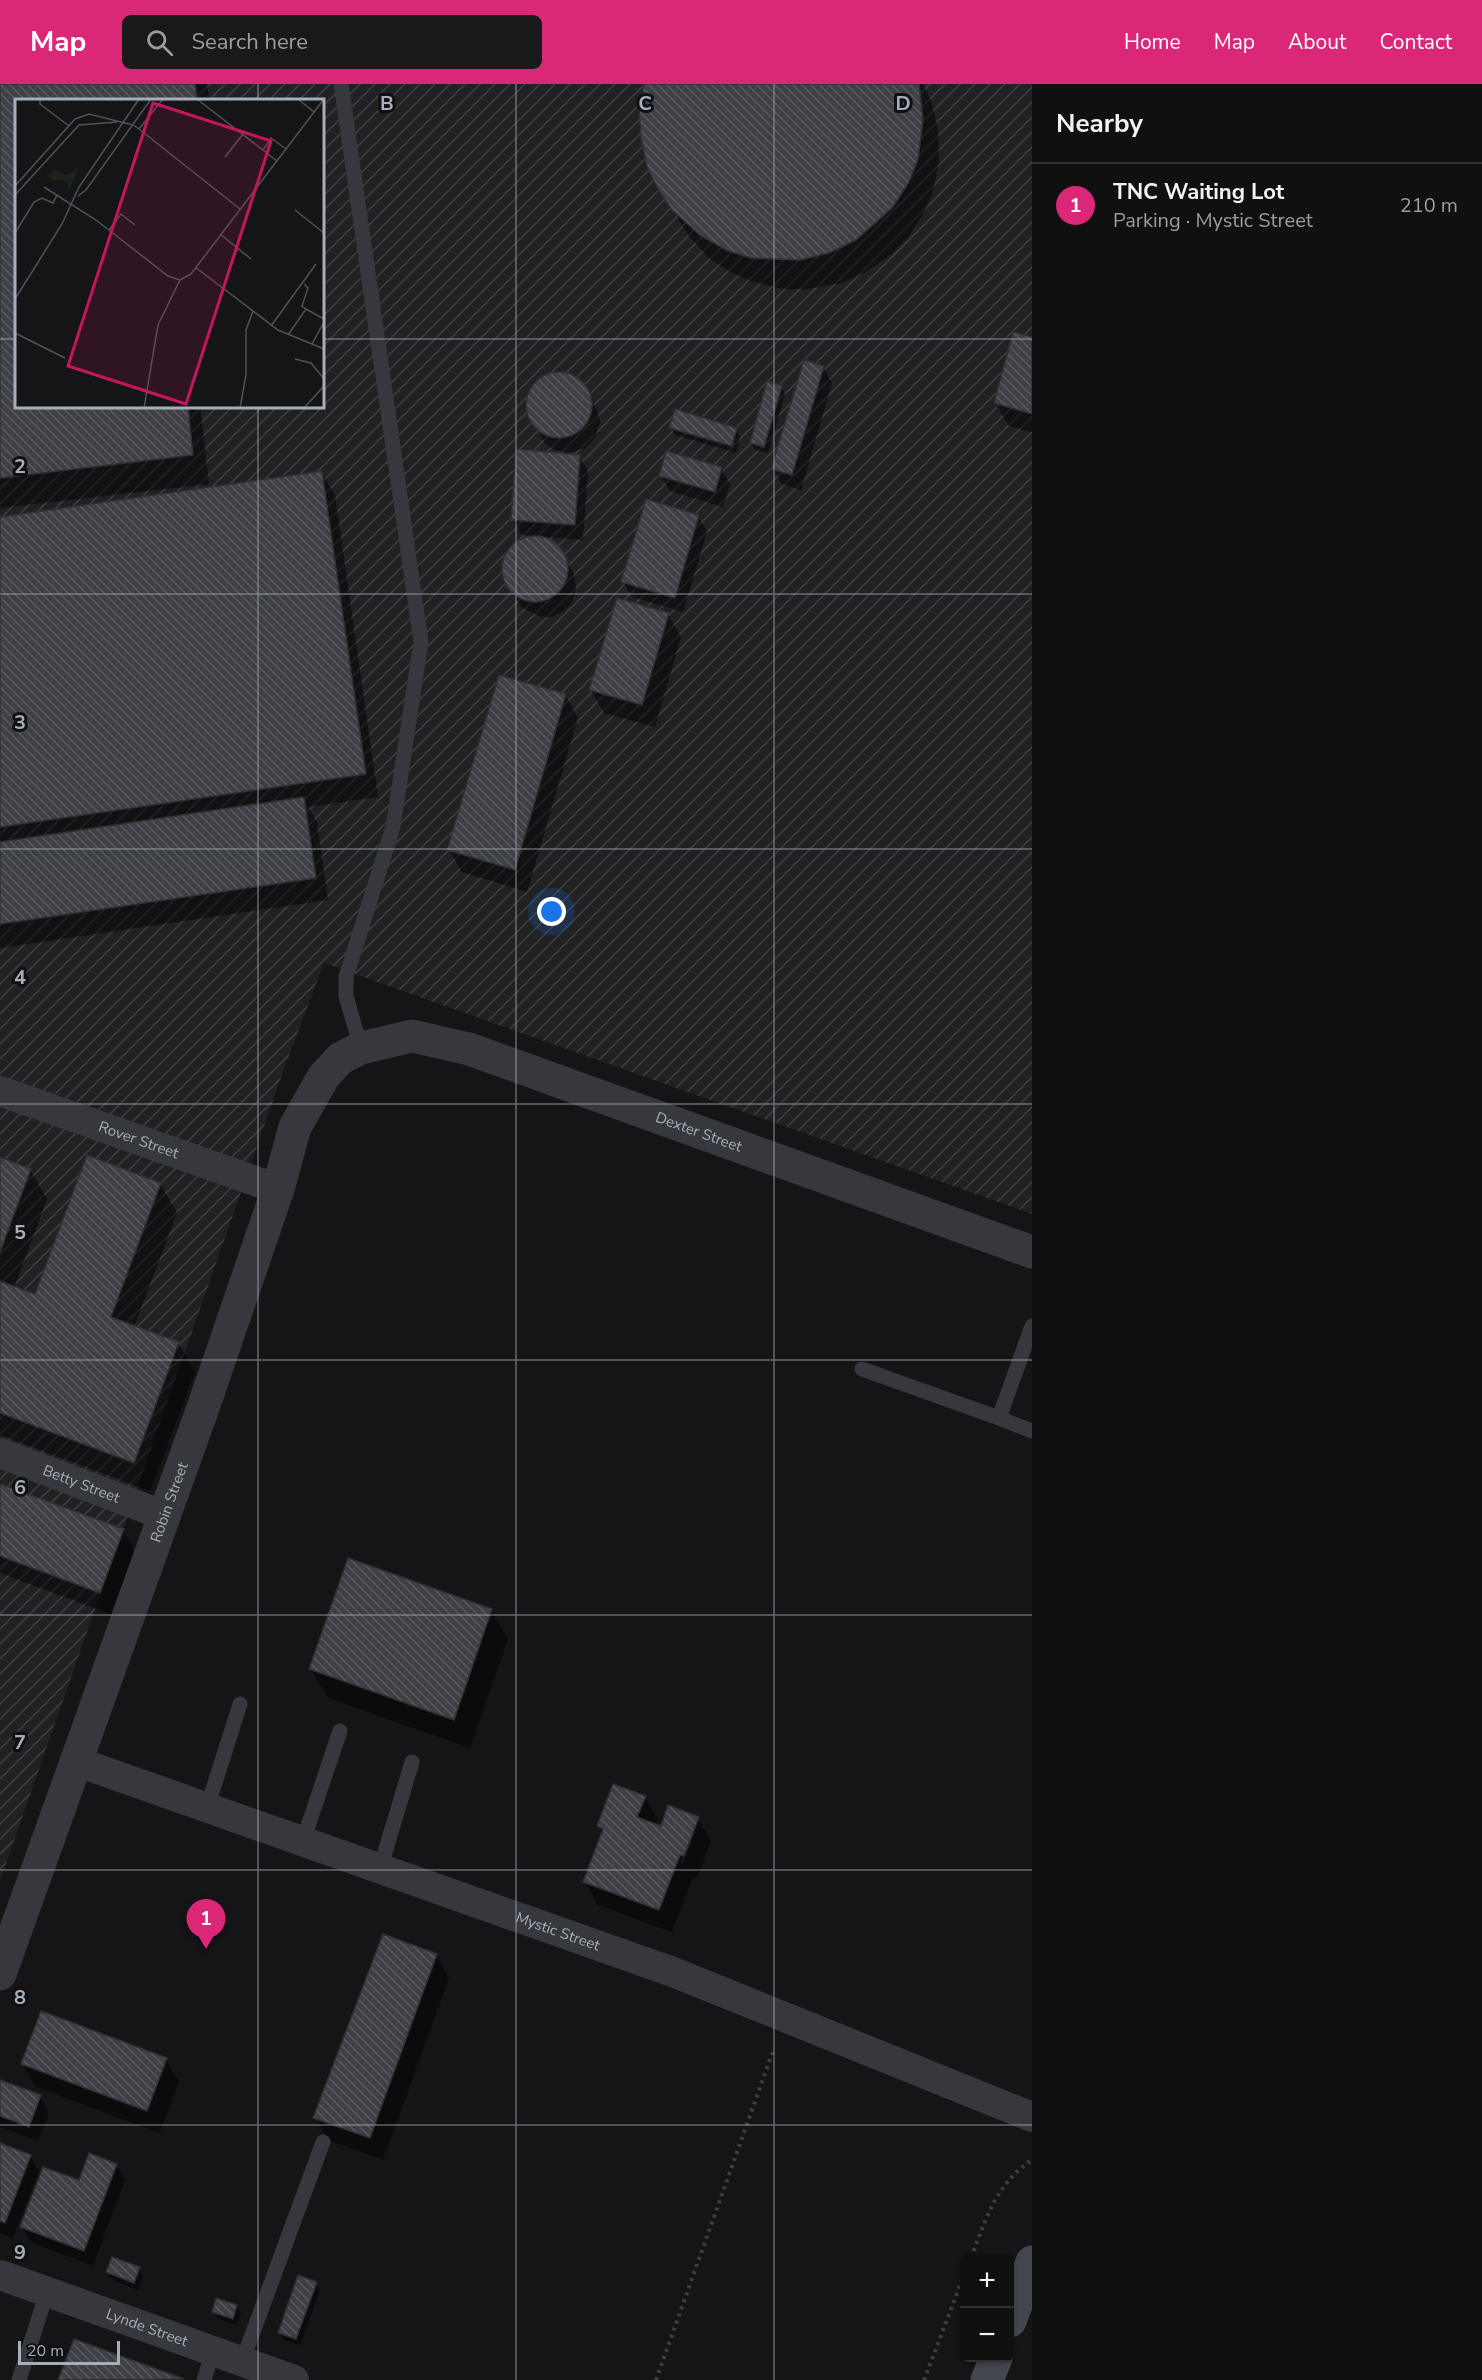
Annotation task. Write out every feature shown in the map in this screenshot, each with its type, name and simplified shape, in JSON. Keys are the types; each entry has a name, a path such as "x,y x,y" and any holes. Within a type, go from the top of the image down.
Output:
{"main road":[{"path":"1014,2310 1032,2262"},
{"path":"987,2380 994,2362"}],"street":[{"name":"Dexter Street","path":"361,1048 412,1036 469,1049 1032,1251"},
{"name":"Robin Street","path":"0,1974 204,1406 278,1189 295,1127 324,1076 341,1058 361,1048"},
{"name":"Rover Street","path":"0,1091 278,1189"},
{"name":"Betty Street","path":"0,1453 163,1515"},
{"name":"Mystic Street","path":"75,1761 673,1972 1032,2117"},
{"name":"Lynde Street","path":"0,2276 294,2380"}],"lane":[{"path":"341,84 421,642 393,827 346,977 346,996 361,1048"},
{"path":"999,1418 1032,1326"},
{"path":"862,1369 1032,1431"},
{"path":"207,1808 240,1704"},
{"path":"303,1841 340,1731"},
{"path":"380,1869 412,1762"},
{"path":"242,2362 323,2142"},
{"path":"19,2380 47,2292"},
{"path":"204,2380 213,2352"}],"path":[{"path":"656,2380 759,2083 776,2041"},
{"path":"973,2254 993,2199 1032,2160"},
{"path":"924,2380 960,2286"}],"shaded area":[{"path":"0,84 1032,84 1032,1214 324,963 284,1069 0,1881"}],"building":[{"path":"0,84 195,84 197,99 15,99 15,408 188,408 193,455 0,478"},
{"path":"644,84 919,84 923,120 918,159 909,182 893,207 856,240 829,253 800,260 751,258 728,251 701,236 672,210 658,189 647,167 641,138 639,108"},
{"path":"1013,332 1032,337 1032,414 994,403"},
{"path":"804,360 824,366 792,475 771,469"},
{"path":"559,372 572,375 582,382 589,392 592,405 589,418 582,428 572,435 559,438 546,435 536,428 529,418 526,405 529,392 536,382 546,375"},
{"path":"767,381 782,386 764,447 750,443"},
{"path":"675,409 737,428 732,446 669,428"},
{"path":"516,449 580,455 575,525 511,520"},
{"path":"666,451 722,467 715,492 659,476"},
{"path":"322,471 366,774 0,827 0,517"},
{"path":"646,499 699,515 675,598 621,582"},
{"path":"529,536 541,536 553,541 563,551 568,569 566,582 553,597 541,602 529,602 517,597 507,587 502,575 502,563 507,551 517,541"},
{"path":"617,598 669,613 642,705 589,690"},
{"path":"499,675 566,694 515,870 447,850"},
{"path":"304,797 316,878 0,924 0,842"},
{"path":"87,1155 161,1183 111,1317 179,1342 134,1463 0,1413 0,1281 35,1294"},
{"path":"0,1157 31,1169 0,1252"},
{"path":"0,1484 124,1529 100,1593 0,1556"},
{"path":"348,1558 492,1609 454,1720 309,1669"},
{"path":"613,1784 646,1796 637,1817 661,1826 668,1805 699,1817 684,1856 680,1855 659,1910 583,1882 603,1829 597,1826"},
{"path":"383,1934 437,1954 370,2138 313,2118"},
{"path":"41,2011 167,2058 147,2111 21,2064"},
{"path":"0,2080 41,2095 29,2127 0,2116"},
{"path":"0,2143 31,2155 5,2223 0,2221"},
{"path":"89,2153 117,2164 84,2251 20,2227 43,2167 79,2180"},
{"path":"112,2257 140,2267 134,2283 106,2272"},
{"path":"298,2275 317,2282 296,2339 278,2333"},
{"path":"216,2298 237,2305 233,2319 212,2312"},
{"path":"74,2339 184,2379 58,2380"}],"place":[{"name":"TNC Waiting Lot","path":"206,1949"}]}
